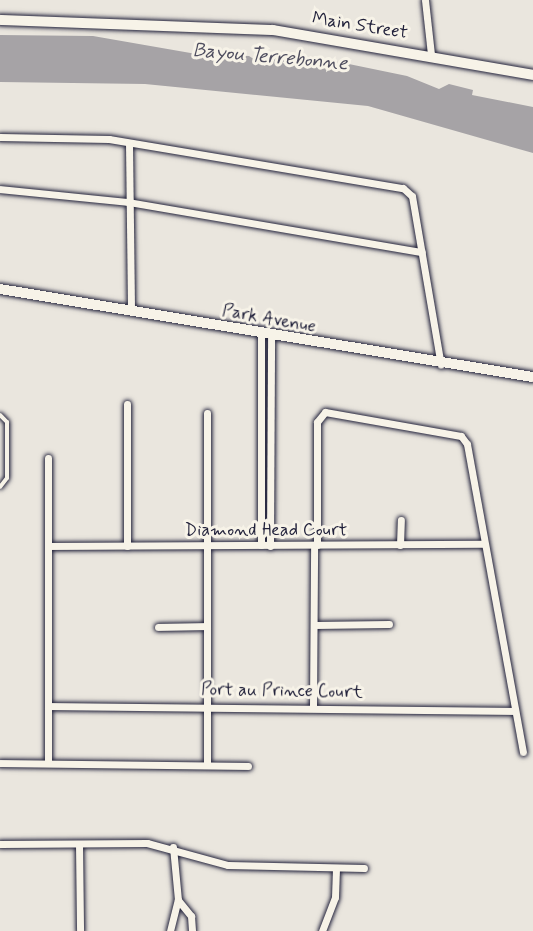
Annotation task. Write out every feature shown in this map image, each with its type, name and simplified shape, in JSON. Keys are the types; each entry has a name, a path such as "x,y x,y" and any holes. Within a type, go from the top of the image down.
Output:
{"main road":[{"name":"Main Street","path":"0,20 273,30 431,54 533,75"},
{"name":"Park Avenue","path":"0,289 131,309 266,336 441,365 533,377"}],"street":[{"path":"425,0 431,54"},
{"path":"0,136 129,143 410,193 441,365"},
{"path":"129,143 131,309"},
{"path":"0,189 128,202 422,252"},
{"path":"261,545 260,444 266,336"},
{"path":"266,336 271,444 270,546"},
{"path":"127,404 127,546"},
{"path":"314,707 317,422 323,414 332,411 453,431 467,444 523,752"},
{"path":"207,413 207,765"},
{"path":"48,458 48,763"},
{"path":"400,545 401,520"},
{"name":"Diamond Head Court","path":"48,546 484,544"},
{"path":"314,625 389,624"},
{"path":"158,627 207,626"},
{"name":"Port au Prince Court","path":"48,706 207,704 515,711"},
{"path":"0,763 248,766"},
{"path":"0,844 79,844 173,848 228,865 364,868"},
{"path":"79,844 80,931"},
{"path":"170,931 178,900 173,848"},
{"path":"322,931 334,897 336,869"},
{"path":"178,900 191,916 192,931"}],"lane":[{"path":"0,415 7,422 7,478 0,487"},
{"path":"260,444 271,444"}],"shaded area":[{"path":"0,35 93,36 202,55 249,56 265,66 274,53 295,54 299,60 310,56 407,76 439,89 449,84 473,90 472,95 533,107 533,153 368,106 145,84 0,82"}],"water label":[{"name":"Bayou Terrebonne","path":"270,57"}]}
